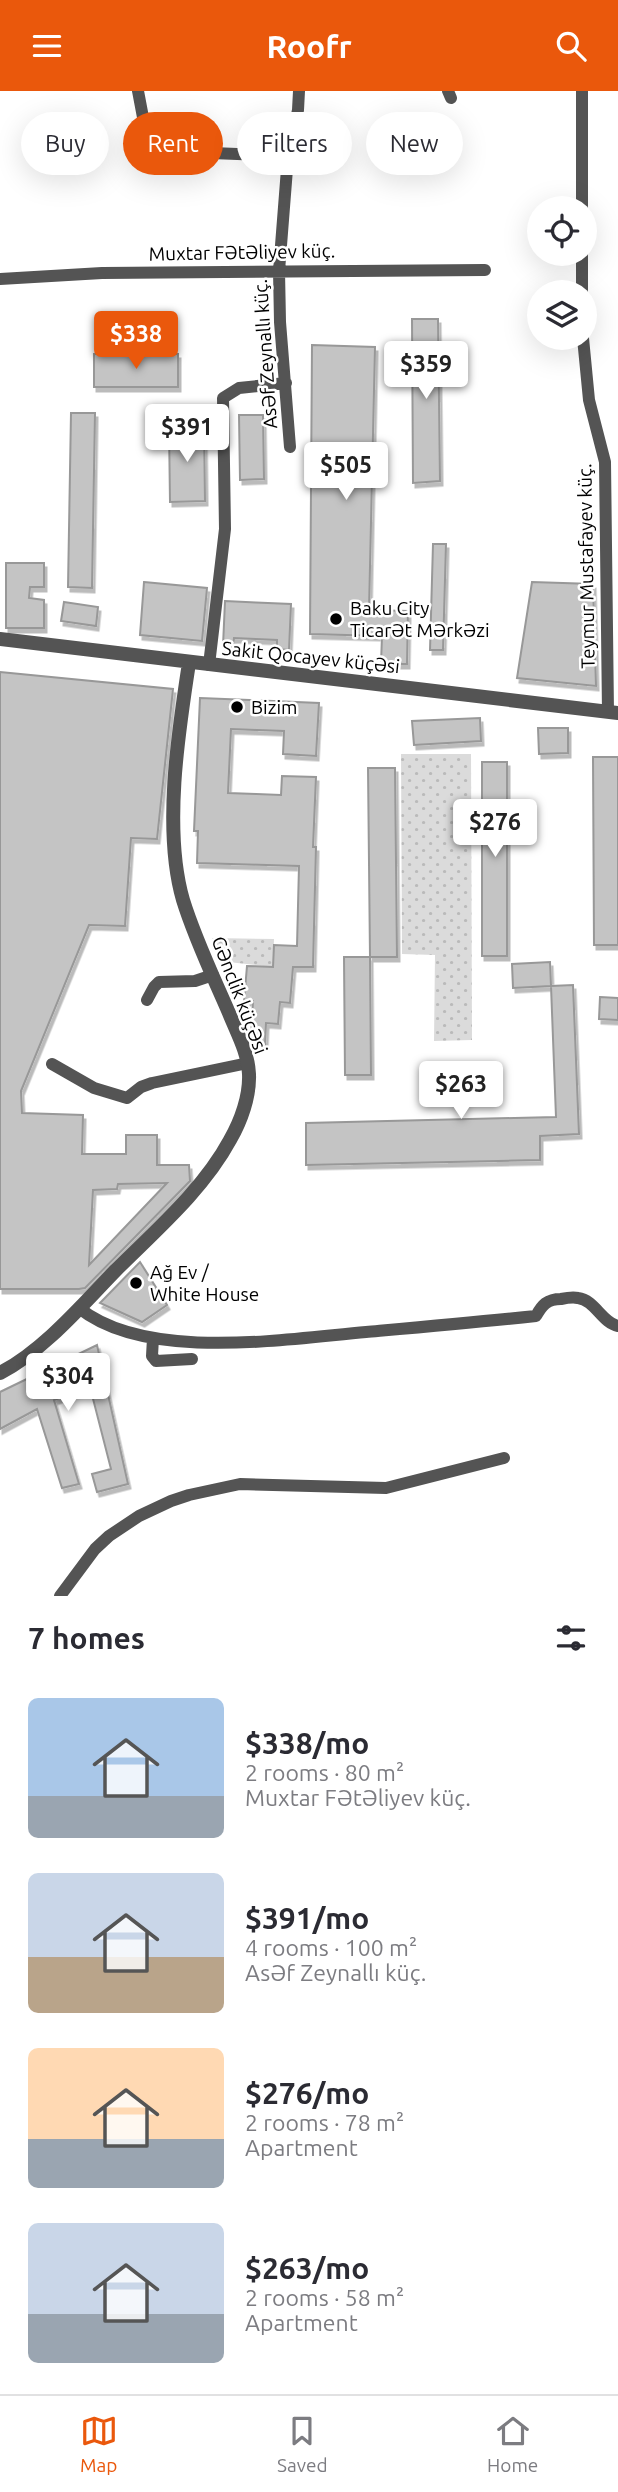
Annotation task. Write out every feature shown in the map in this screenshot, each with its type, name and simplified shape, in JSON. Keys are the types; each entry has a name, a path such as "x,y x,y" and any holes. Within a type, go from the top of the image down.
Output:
{"street":[{"path":"138,91 145,128 152,136 187,143 212,153 237,154"},
{"name":"Asəf Zeynallı küç.","path":"298,112 299,91"},
{"path":"582,91 582,196"},
{"name":"Asəf Zeynallı küç.","path":"287,175 279,271 280,322 290,447"},
{"name":"Muxtar Fətəliyev küç.","path":"0,279 102,273 485,270"},
{"name":"Teymur Mustafayev küç.","path":"584,350 589,400 605,462 613,712"},
{"path":"209,665 225,529 223,398 239,388 286,383"},
{"name":"Sakit Qocayev küçəsi","path":"0,639 613,712"},
{"name":"Gənclik küçəsi","path":"0,1373 34,1349 79,1308 166,1220 219,1158 230,1140 244,1106 249,1083 248,1063 184,902 175,856 176,762 189,663"},
{"path":"147,1000 159,982 195,981 213,975"},
{"path":"52,1064 94,1088 127,1098 141,1087 152,1083 248,1063"},
{"path":"79,1308 94,1320 153,1338 207,1343 282,1339 536,1316 542,1305 551,1299 580,1298 597,1308 612,1324 618,1325"},
{"path":"153,1338 152,1356 156,1361 192,1360"},
{"path":"60,1596 95,1549 109,1536 139,1516 189,1495 240,1484 386,1488 504,1458"}],"shaded area":[{"path":"401,754 471,754 472,1040 434,1041 435,955 402,954"},
{"path":"212,938 274,939 273,967 228,962"}],"building":[{"path":"412,319 438,319 440,481 413,483"},
{"path":"312,345 375,347 369,610 408,611 407,664 381,664 382,636 310,634"},
{"path":"94,354 178,354 178,387 94,387"},
{"path":"71,413 95,413 92,588 68,587"},
{"path":"239,415 263,415 264,479 240,480"},
{"path":"204,426 205,501 170,502 169,427"},
{"path":"433,544 446,544 443,650 430,650"},
{"path":"6,563 44,563 44,587 30,587 29,598 44,600 44,628 6,628"},
{"path":"144,582 207,588 202,641 140,635"},
{"path":"532,582 593,584 596,686 517,678"},
{"path":"225,601 291,604 289,650 277,649 277,640 234,638 233,647 223,646"},
{"path":"64,602 98,607 96,626 61,621"},
{"path":"0,672 173,689 157,839 131,838 125,926 89,925 21,1091 22,1113 83,1115 82,1154 126,1154 126,1135 157,1135 157,1165 189,1165 190,1181 85,1288 0,1289","holes":["167,1183 89,1265 93,1190 117,1189 118,1184"]},
{"path":"200,698 319,703 316,756 283,754 284,731 231,729 228,793 281,795 282,776 316,777 313,967 293,967 290,1003 280,1002 278,1024 266,1023 265,1044 252,1044 253,1001 244,1001 247,966 273,967 274,945 297,946 299,866 197,863 198,831 194,831"},
{"path":"480,718 481,741 414,745 412,721"},
{"path":"538,728 568,728 568,753 539,754"},
{"path":"593,757 618,757 618,945 594,945"},
{"path":"482,762 507,762 507,956 482,956"},
{"path":"368,768 395,768 397,957 370,957"},
{"path":"344,957 370,957 371,1075 345,1075"},
{"path":"550,962 551,986 513,988 512,964"},
{"path":"573,985 579,1134 540,1136 540,1160 306,1165 306,1123 556,1117 551,986"},
{"path":"600,997 618,998 618,1020 599,1019"},
{"name":"Ağ Ev / White House","path":"140,1262 167,1305 142,1322 100,1303"},
{"path":"97,1345 128,1484 97,1492 92,1474 111,1469 90,1387 54,1400 79,1484 62,1488 37,1409 0,1429 0,1392"}],"place":[{"name":"Baku City Ticarət Mərkəzi","path":"336,619"},
{"name":"Bizim","path":"237,707"},
{"name":"Ağ Ev / White House","path":"136,1283"}]}
